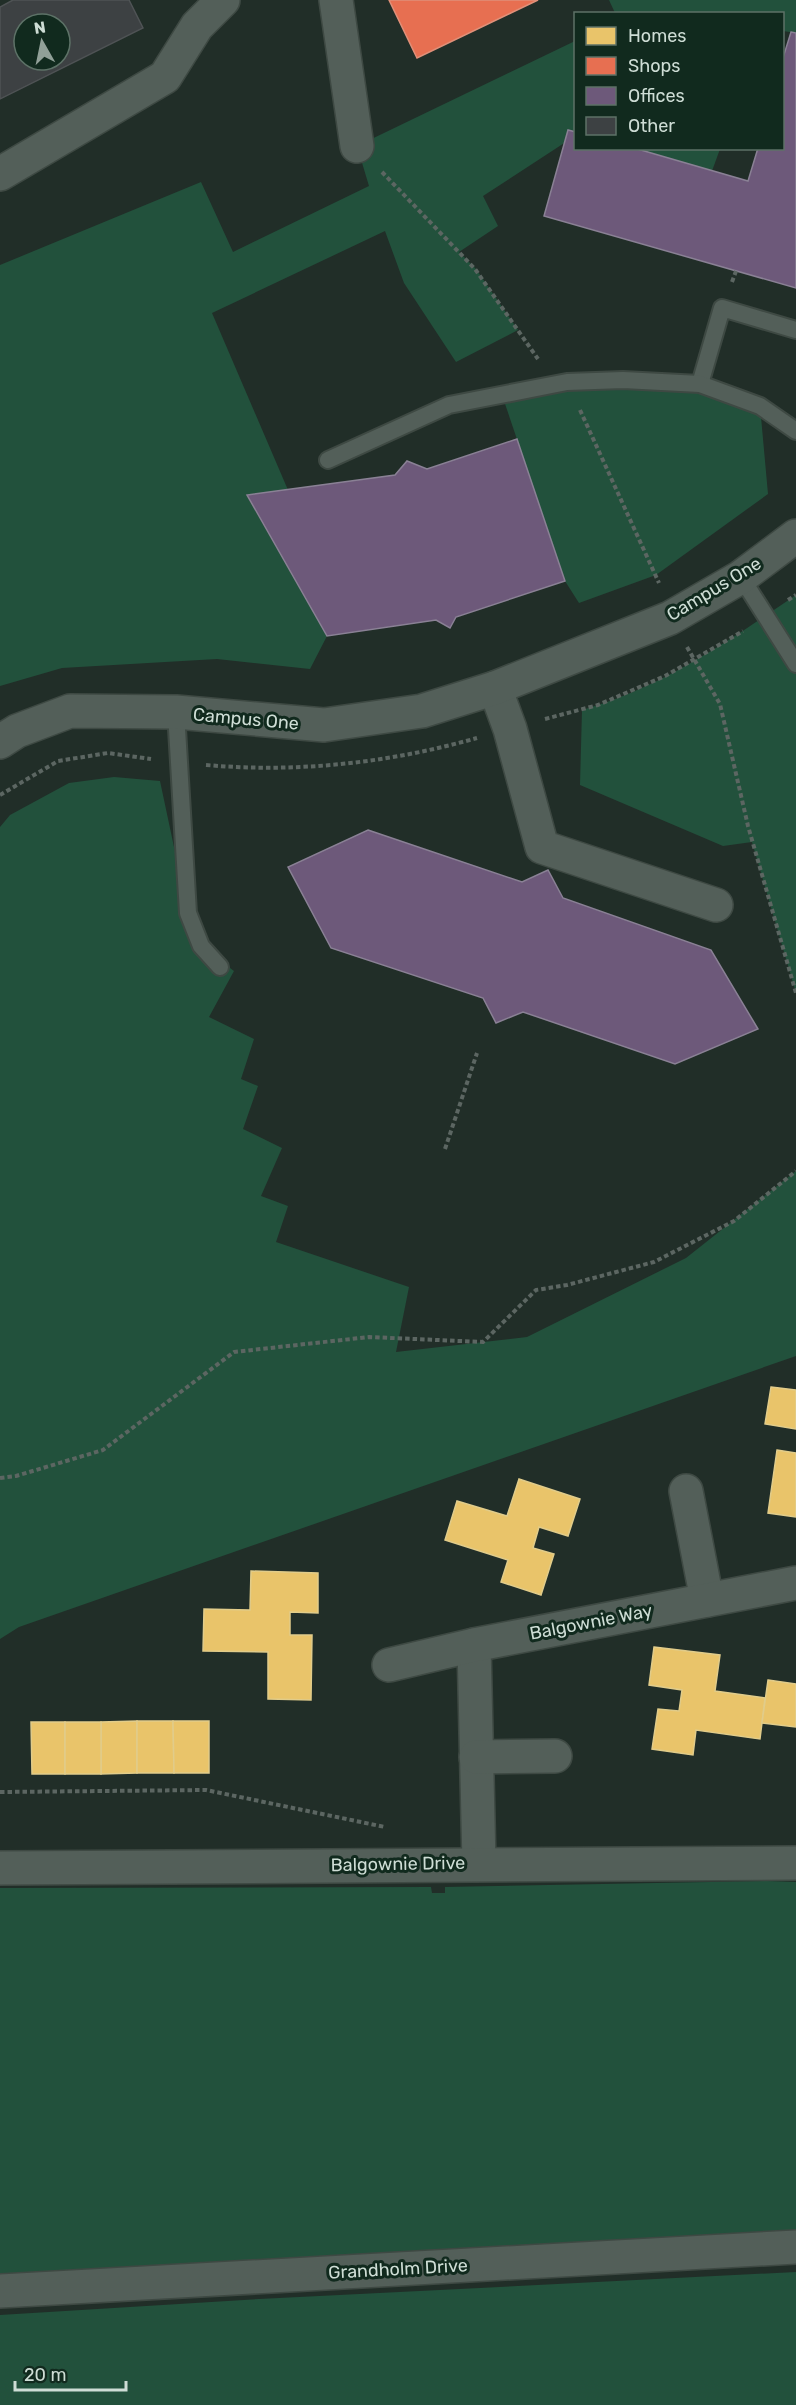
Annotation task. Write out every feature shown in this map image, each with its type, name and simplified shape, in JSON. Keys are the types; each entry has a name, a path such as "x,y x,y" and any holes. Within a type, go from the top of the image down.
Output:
{"street":[{"path":"0,174 165,77 197,26 223,0"},
{"path":"336,0 357,146"},
{"name":"Campus One","path":"0,742 17,731 70,711 176,712 324,725 422,711 495,688 670,618 741,577 796,536"},
{"path":"495,688 510,729 542,847 716,905"},
{"path":"686,1491 707,1600"},
{"name":"Balgownie Way","path":"389,1665 474,1645 796,1583"},
{"path":"474,1645 479,1864"},
{"path":"476,1757 555,1756"},
{"name":"Balgownie Drive","path":"0,1868 796,1863"},
{"name":"Grandholm Drive","path":"0,2291 796,2247"}],"lane":[{"path":"700,384 722,308 796,330"},
{"path":"328,460 449,405 561,383 623,380 700,384 760,406 796,431"},
{"path":"741,577 796,664"},
{"path":"176,712 188,913 201,946 220,967"}],"path":[{"path":"357,146 476,269 561,383 656,575 670,618 720,704 748,826 796,993"},
{"path":"445,1149 477,1053"},
{"path":"0,1478 16,1476 103,1450 234,1352 369,1337 483,1342 536,1290 567,1285 654,1262 734,1221 796,1171"},
{"path":"0,1792 206,1790 392,1829"}],"green space":[{"path":"609,0 796,0 796,33 784,31 784,12 615,12"},
{"path":"574,41 574,137 483,196 498,226 459,252 476,269 518,330 456,362 404,283 385,231 212,313 288,490 247,496 327,636 310,669 217,659 62,668 0,686 0,265 201,182 233,252 369,186 357,146"},
{"path":"638,150 720,150 712,171"},
{"path":"556,384 700,384 760,406 768,494 656,575 579,603 565,581 502,395"},
{"path":"796,595 796,993 752,842 723,846 580,785 582,710 611,701 667,676 746,629"},
{"path":"114,777 160,781 188,913 201,946 234,971 209,1017 254,1039 241,1079 258,1086 243,1129 282,1148 261,1196 288,1206 276,1242 409,1287 396,1352 527,1337 686,1258 796,1171 796,1356 19,1627 0,1639 0,827 10,815 69,783"},
{"path":"796,1882 796,2232 0,2276 0,1888 431,1887 432,1893 445,1893 445,1887"},
{"path":"796,2272 796,2405 0,2405 0,2315 259,2299"}],"building: Homes":[{"path":"771,1387 796,1390 796,1429 765,1424"},
{"path":"777,1450 796,1453 796,1517 768,1513"},
{"path":"519,1479 580,1499 568,1536 539,1527 533,1548 554,1554 541,1595 501,1582 508,1560 445,1540 457,1501 507,1516"},
{"path":"251,1571 318,1573 318,1613 290,1612 290,1635 312,1635 311,1700 268,1699 268,1652 203,1651 204,1609 250,1610"},
{"path":"654,1647 720,1655 715,1691 765,1698 760,1739 696,1730 693,1755 652,1749 658,1709 679,1711 682,1690 649,1685"},
{"path":"768,1680 796,1684 796,1727 762,1723"},
{"path":"137,1721 137,1773 101,1774 101,1722"},
{"path":"137,1721 173,1721 174,1773 137,1773"},
{"path":"173,1721 209,1721 209,1773 174,1773"},
{"path":"31,1722 65,1722 65,1774 32,1774"},
{"path":"65,1722 101,1722 101,1774 65,1774"}],"building: Shops":[{"path":"389,0 538,0 417,58"}],"building: Offices":[{"path":"791,32 796,33 796,288 544,216 568,130 574,132 574,150 641,150 748,181 757,150 784,150 784,55"},
{"path":"517,439 565,581 456,617 450,628 436,620 327,636 247,495 395,475 407,461 427,469"},
{"path":"368,830 522,882 548,870 563,898 711,950 758,1029 675,1064 523,1012 496,1023 483,998 331,948 288,867"}],"building: Other":[{"path":"13,0 129,0 143,28 72,63 72,12 12,12 12,72 54,72 0,99 0,7"}]}
